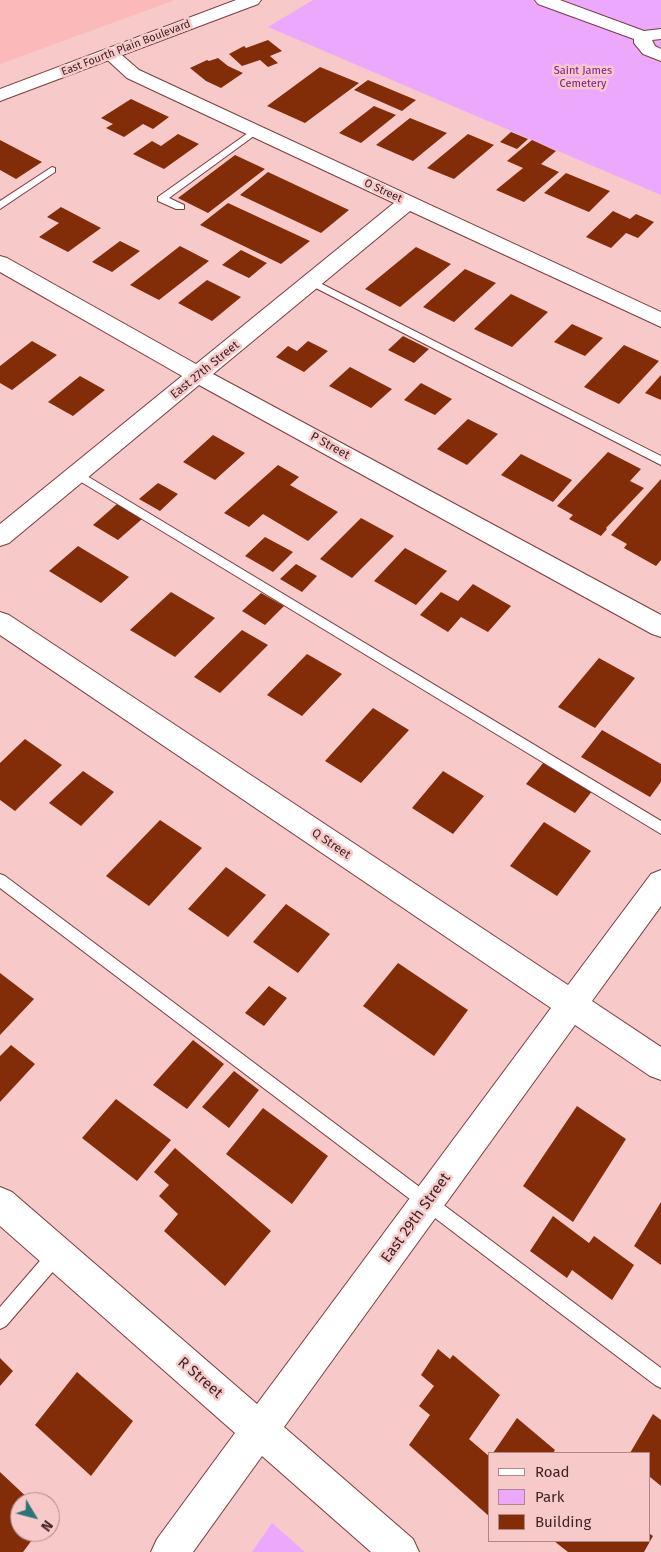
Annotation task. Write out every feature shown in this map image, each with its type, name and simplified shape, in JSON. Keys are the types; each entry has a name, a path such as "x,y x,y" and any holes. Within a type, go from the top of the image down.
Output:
{"street":[{"name":"East Fourth Plain Boulevard","path":"0,95 252,0"},
{"path":"544,0 642,36 661,34"},
{"path":"642,36 643,43 649,50 661,56"},
{"name":"O Street","path":"110,54 133,74 661,320"},
{"name":"East 27th Street","path":"0,536 408,202"},
{"name":"P Street","path":"0,264 198,375 661,626"},
{"name":"Q Street","path":"0,622 661,1066"},
{"name":"East 29th Street","path":"170,1552 661,883"},
{"name":"R Street","path":"0,1204 400,1552"}],"lane":[{"path":"180,207 162,199 254,131"},
{"path":"0,206 52,170"},
{"path":"312,282 661,461"},
{"path":"77,474 661,828"},
{"path":"0,880 661,1379"},
{"path":"0,1320 57,1254"}],"shaded area":[{"path":"0,0 175,0 0,64"}],"green space":[{"name":"Saint James Cemetery","path":"313,0 661,0 661,195 268,27"},
{"path":"272,1523 305,1552 252,1552"}],"building":[{"path":"268,40 282,51 270,56 278,63 268,67 260,60 242,66 229,54 244,46 246,48"},
{"path":"218,58 228,66 243,73 221,88 206,81 190,68 207,60"},
{"path":"320,67 359,83 305,123 267,106"},
{"path":"368,80 416,100 402,111 354,90"},
{"path":"131,99 169,117 153,129 143,124 124,137 106,128 113,124 101,118"},
{"path":"374,106 396,115 361,143 339,133"},
{"path":"410,118 447,133 413,161 376,145"},
{"path":"511,132 528,139 517,149 500,142"},
{"path":"178,134 199,144 164,169 133,154 152,141 161,146"},
{"path":"468,134 494,145 454,179 427,168"},
{"path":"0,140 42,162 16,179 0,170"},
{"path":"532,140 556,151 541,164 559,172 524,202 496,190 523,168 507,161"},
{"path":"235,155 265,169 208,213 178,198"},
{"path":"268,172 349,210 321,233 240,195"},
{"path":"566,173 610,191 589,212 544,193"},
{"path":"228,203 310,241 281,264 200,225"},
{"path":"61,207 101,228 68,252 39,237 59,223 47,217"},
{"path":"613,211 630,219 636,214 654,222 638,238 626,233 611,248 586,237"},
{"path":"120,241 140,251 112,272 92,262"},
{"path":"180,246 209,261 159,300 130,285"},
{"path":"416,247 451,264 400,307 365,289"},
{"path":"241,250 267,263 249,278 222,265"},
{"path":"465,269 496,283 454,322 423,307"},
{"path":"207,280 241,297 212,321 178,303"},
{"path":"511,294 548,312 512,347 474,329"},
{"path":"572,324 603,338 585,356 554,342"},
{"path":"403,336 429,349 414,363 388,350"},
{"path":"32,341 57,355 12,390 0,383 0,366"},
{"path":"308,341 328,351 304,372 276,357 288,346 297,351"},
{"path":"624,345 659,361 619,404 584,387"},
{"path":"350,367 392,389 371,408 329,386"},
{"path":"661,375 661,400 645,393"},
{"path":"80,376 105,390 73,416 48,402"},
{"path":"421,383 452,399 435,415 404,400"},
{"path":"468,419 498,434 467,465 437,449"},
{"path":"213,435 245,453 215,480 183,462"},
{"path":"608,452 641,469 630,481 644,488 606,528 601,536 569,519 573,515 557,506"},
{"path":"521,454 572,480 553,502 501,475"},
{"path":"278,465 299,477 290,485 338,512 308,541 263,514 249,527 224,513"},
{"path":"661,479 661,560 656,566 624,548 627,544 611,535"},
{"path":"158,483 178,494 160,511 139,499"},
{"path":"117,504 142,519 118,540 93,525"},
{"path":"361,518 394,536 352,578 320,559"},
{"path":"265,537 293,552 273,572 245,556"},
{"path":"78,546 129,577 101,603 49,571"},
{"path":"405,548 447,571 416,605 374,581"},
{"path":"296,564 317,576 302,592 280,579"},
{"path":"473,584 511,606 488,632 461,617 448,632 420,615 441,592 458,601"},
{"path":"171,592 215,618 175,657 130,630"},
{"path":"261,593 284,606 265,625 242,611"},
{"path":"242,630 268,645 220,693 194,677"},
{"path":"307,654 342,674 302,716 267,695"},
{"path":"599,658 635,678 595,728 558,707"},
{"path":"373,708 409,730 361,783 325,761"},
{"path":"602,730 661,764 661,782 650,797 581,757"},
{"path":"25,739 62,765 15,811 0,800 0,763"},
{"path":"544,762 593,790 575,813 526,784"},
{"path":"83,771 114,792 81,826 49,803"},
{"path":"443,771 484,796 453,834 412,808"},
{"path":"160,820 202,848 149,906 106,876"},
{"path":"544,822 591,851 557,896 510,866"},
{"path":"226,867 266,895 228,937 188,909"},
{"path":"286,904 330,934 298,973 253,942"},
{"path":"398,963 468,1010 434,1056 363,1006"},
{"path":"0,973 34,999 0,1035"},
{"path":"269,986 287,998 264,1026 245,1013"},
{"path":"193,1040 224,1064 187,1109 153,1085"},
{"path":"11,1045 35,1064 0,1102 0,1056"},
{"path":"234,1071 259,1090 229,1128 202,1107"},
{"path":"116,1099 171,1140 137,1181 82,1138"},
{"path":"577,1106 626,1139 573,1222 523,1186"},
{"path":"263,1108 328,1156 292,1204 226,1154"},
{"path":"175,1148 271,1231 225,1286 164,1231 178,1214 159,1196 169,1185 154,1172"},
{"path":"661,1202 661,1265 634,1246"},
{"path":"553,1216 589,1243 594,1236 634,1265 612,1300 572,1270 567,1278 530,1251"},
{"path":"438,1349 450,1359 453,1355 500,1395 469,1439 488,1455 488,1515 409,1445 430,1415 419,1406 434,1386 421,1375"},
{"path":"0,1358 13,1371 0,1386"},
{"path":"77,1372 133,1421 91,1476 35,1425"},
{"path":"653,1414 661,1420 661,1486 651,1478 651,1452 631,1452"},
{"path":"517,1418 555,1450 554,1452 494,1452"},
{"path":"0,1472 21,1492 10,1492 10,1542 30,1542 23,1552 0,1552"},
{"path":"555,1542 650,1542 644,1552 568,1552"}]}
